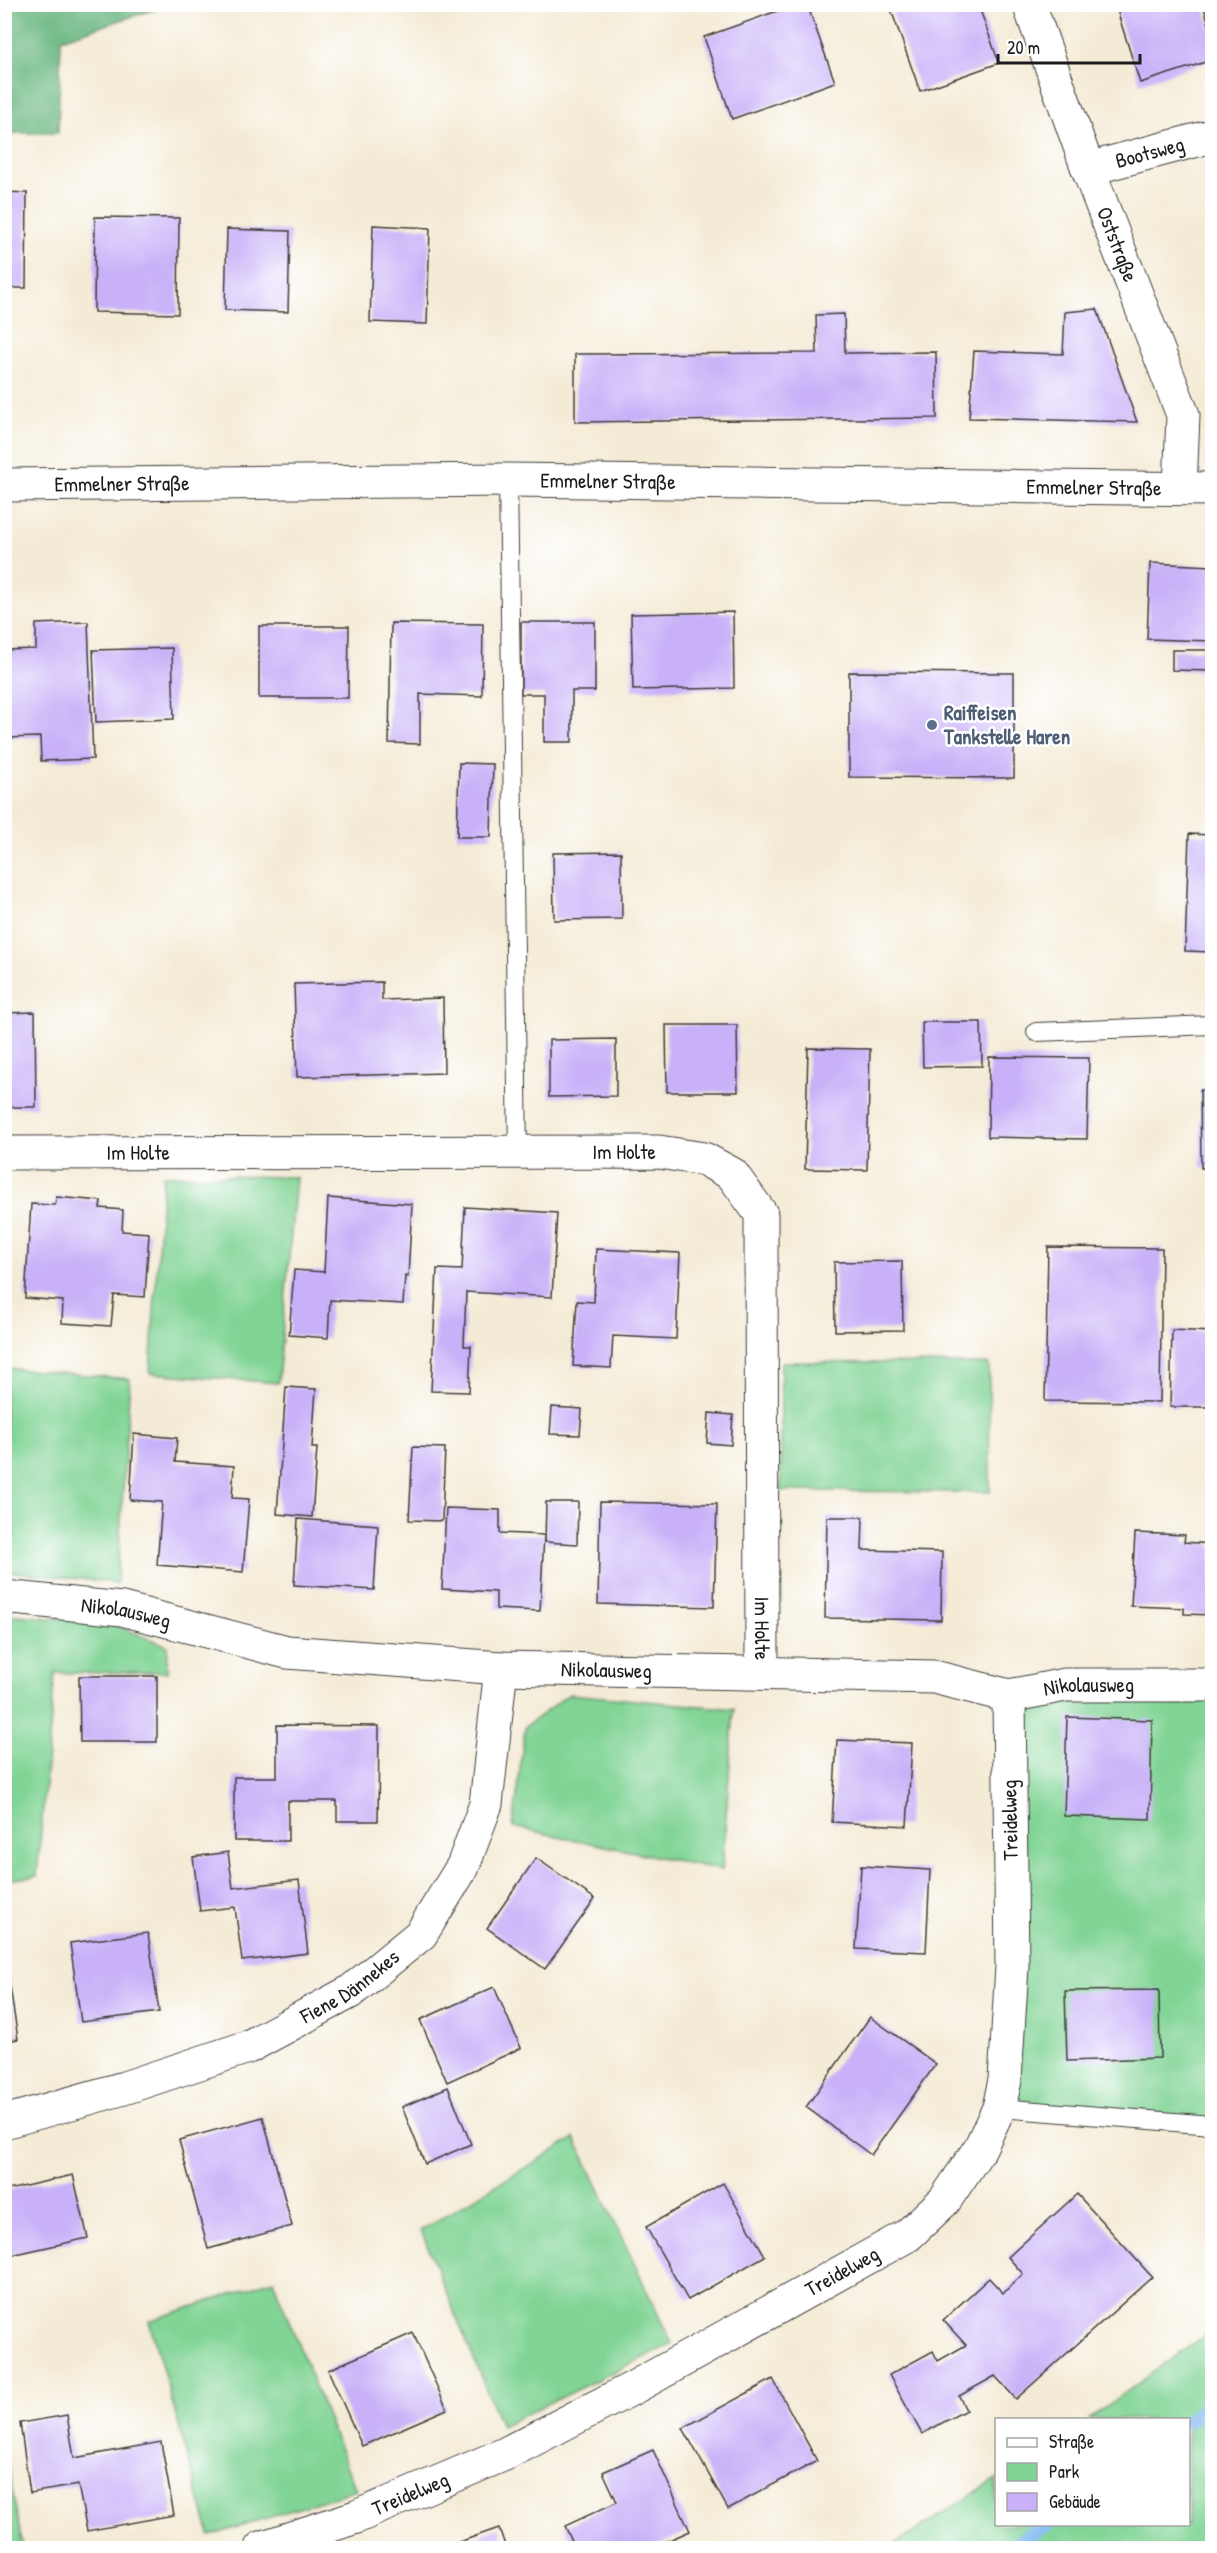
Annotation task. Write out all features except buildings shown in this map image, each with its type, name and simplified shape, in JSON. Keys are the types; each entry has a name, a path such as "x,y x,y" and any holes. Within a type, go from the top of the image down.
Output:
{"street":[{"name":"Oststraße","path":"1029,4 1183,415 1180,488"},
{"name":"Bootsweg","path":"1089,169 1212,136"},
{"name":"Emmelner Straße","path":"4,485 508,480 1212,489"},
{"name":"Im Holte","path":"4,1154 659,1152 704,1159 732,1174 761,1214 762,1672"},
{"name":"Nikolausweg","path":"4,1597 122,1609 287,1652 501,1668 934,1677 1009,1696 1065,1685 1212,1685"},
{"name":"Fiene Dännekes","path":"4,2122 124,2088 249,2047 350,1992 421,1934 463,1866 486,1804 501,1668"},
{"name":"Treidelweg","path":"261,2548 356,2517 505,2454 685,2360 908,2235 945,2200 980,2148 999,2108 1005,2080 1012,1966 1009,1696"}],"lane":[{"path":"508,480 518,1152"},
{"path":"1036,1032 1212,1025"},
{"path":"999,2108 1212,2125"}],"green space":[{"path":"4,5 169,5 61,39 58,133 5,133"},
{"path":"163,1175 296,1177 278,1383 150,1373"},
{"path":"781,1362 989,1364 990,1492 781,1491"},
{"path":"5,1368 130,1379 117,1583 5,1571"},
{"path":"4,1614 109,1623 168,1646 167,1672 55,1673 37,1876 5,1880"},
{"path":"1212,1685 1212,2129 999,2108 1009,1696"},
{"path":"569,1694 734,1709 722,1870 513,1827 525,1727"},
{"path":"575,2138 672,2344 501,2426 421,2230"},
{"path":"273,2280 356,2490 210,2536 149,2321"},
{"path":"1212,2330 1212,2548 890,2548 995,2480 995,2526 1190,2526 1190,2418 1090,2418"},
{"path":"5,2453 23,2548 5,2548"}],"waterway":[{"path":"1190,2419 1212,2401"},
{"path":"1009,2548 1045,2526"}],"place":[{"name":"Raiffeisen Tankstelle Haren","path":"932,725"}]}
